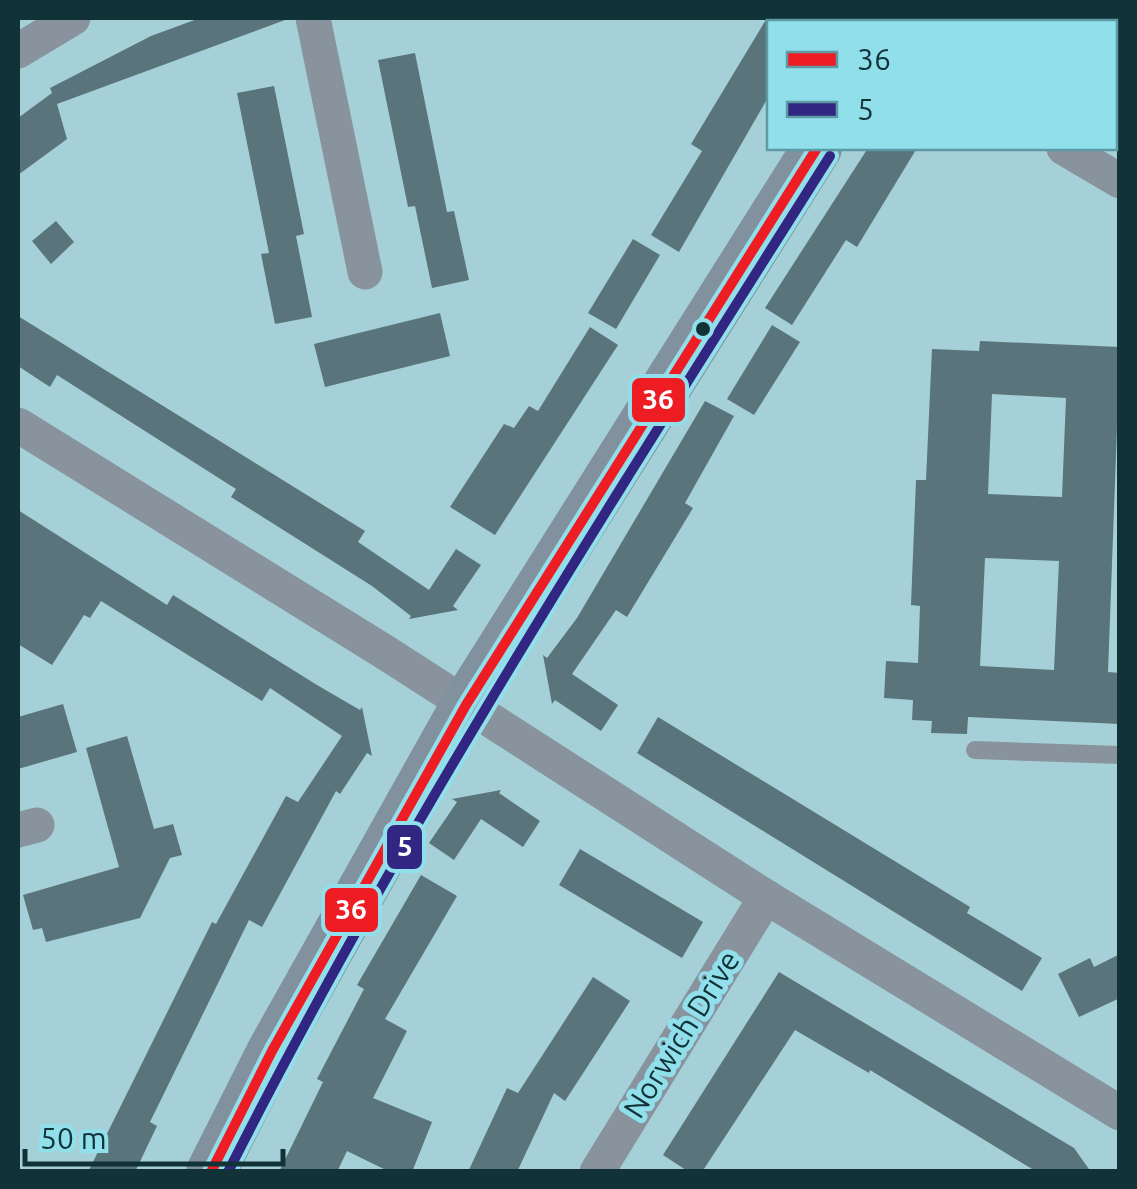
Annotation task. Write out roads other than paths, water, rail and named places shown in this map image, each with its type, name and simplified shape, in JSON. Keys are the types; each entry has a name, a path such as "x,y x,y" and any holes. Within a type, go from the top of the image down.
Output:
{"street":[{"path":"18,51 73,18"},
{"path":"314,18 365,272"},
{"path":"210,1172 272,1051 466,705 816,150"},
{"path":"1067,150 1120,182"},
{"path":"18,425 766,897 1120,1113"},
{"name":"Norwich Drive","path":"596,1172 766,897"}],"lane":[{"path":"975,750 1120,755"}]}
